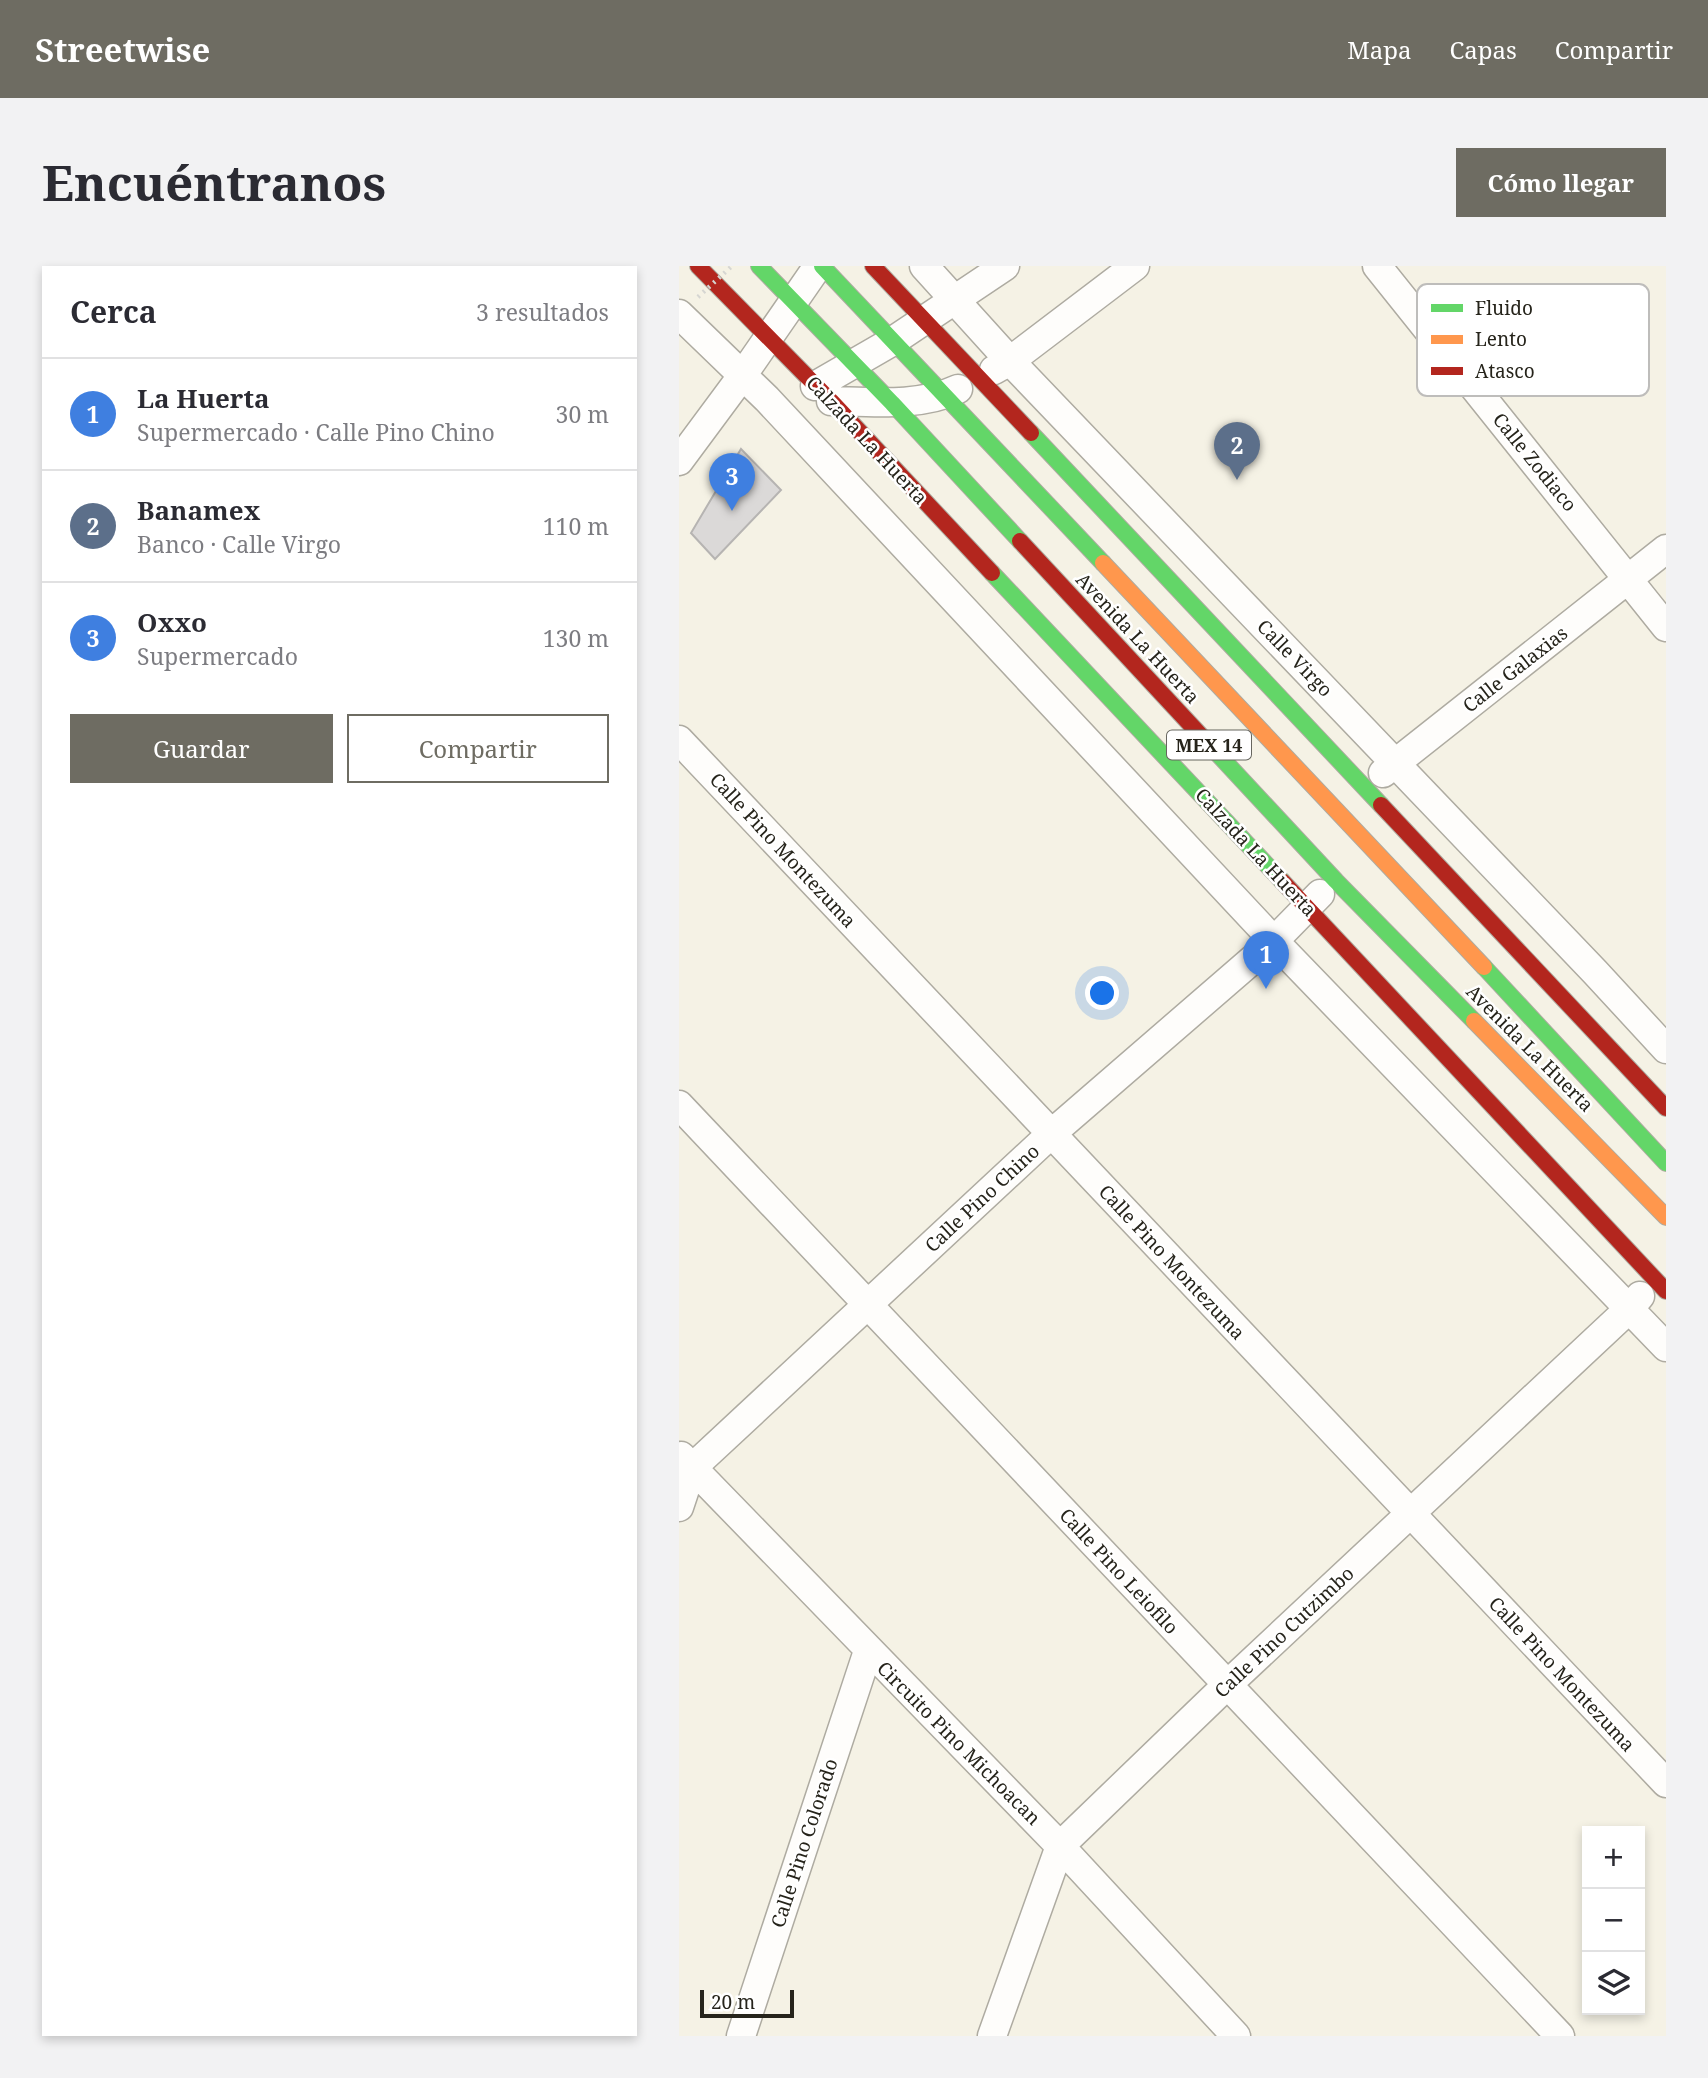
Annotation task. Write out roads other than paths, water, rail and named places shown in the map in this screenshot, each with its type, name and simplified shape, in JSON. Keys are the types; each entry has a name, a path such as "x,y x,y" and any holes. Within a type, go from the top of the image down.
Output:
{"main road":[{"name":"Calzada La Huerta","path":"698,266 769,337 1662,1278"},
{"name":"Avenida La Huerta","path":"759,266 891,403 1336,881 1666,1217"},
{"name":"Avenida La Huerta","path":"820,266 1334,809 1375,849 1666,1163"},
{"path":"873,266 1666,1108"}],"street":[{"path":"679,461 820,266"},
{"name":"Calle Virgo","path":"923,266 1010,361 1666,1049"},
{"path":"823,394 855,365 1005,266"},
{"path":"823,394 891,403 945,395 1010,361 1135,266"},
{"name":"Calle Zodiaco","path":"1377,266 1417,316"},
{"path":"689,306 742,376 1274,941 1666,1347"},
{"name":"Calle Zodiaco","path":"1481,396 1666,627"},
{"name":"Calle Galaxias","path":"1334,809 1364,789 1666,549"},
{"name":"Calle Pino Montezuma","path":"679,740 1666,1783"},
{"name":"Calle Pino Chino","path":"679,1507 686,1461 868,1305 1051,1134 1274,941 1307,906 1336,881"},
{"name":"Calle Pino Leiofilo","path":"679,1105 1560,2036"},
{"name":"Calle Pino Cutzimbo","path":"992,2036 1060,1846 1227,1685 1662,1278"},
{"name":"Circuito Pino Michoacan","path":"686,1461 1060,1846 1236,2036"},
{"name":"Calle Pino Colorado","path":"741,2036 868,1651"}],"place":[{"name":"Banamex","path":"1237,480"},
{"name":"Oxxo","path":"732,511"},
{"name":"La Huerta","path":"1266,989"}]}
